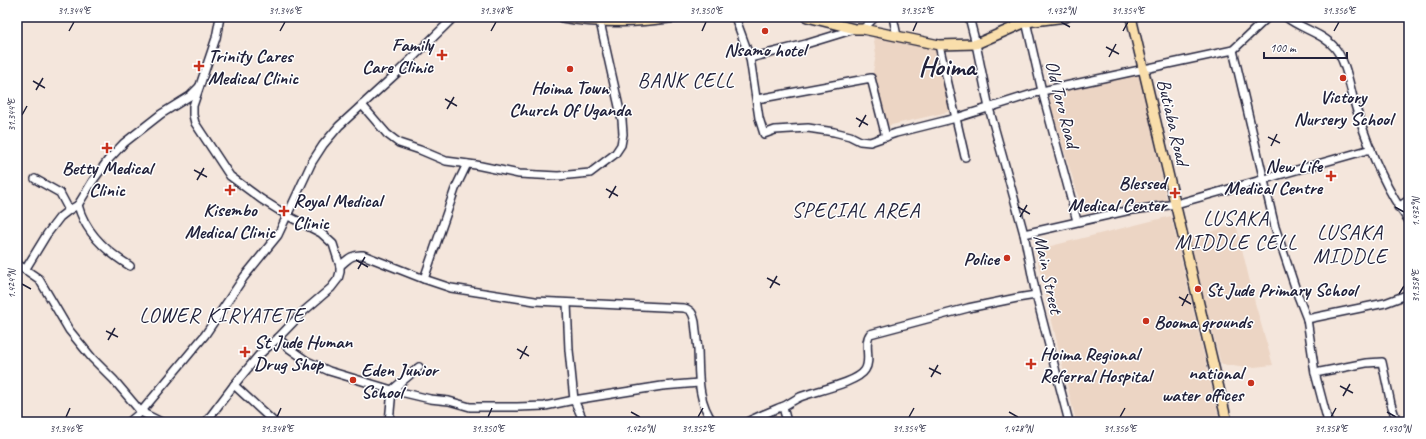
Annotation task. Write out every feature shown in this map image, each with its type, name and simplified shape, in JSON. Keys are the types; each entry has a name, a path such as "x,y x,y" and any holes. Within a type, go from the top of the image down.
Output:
{"main road":[{"path":"562,17 600,22 644,21 678,17"},
{"path":"807,17 939,45 976,44 1025,20 1066,17"},
{"name":"Butiaba Road","path":"1131,17 1227,422"}],"street":[{"path":"206,422 234,384 259,356 331,288 338,280 340,272 340,266 333,244 328,238 261,199 230,176 195,123 193,106 216,38 220,17"},
{"path":"129,422 141,412 204,335 244,277 278,235 312,162 323,145 339,126 403,67 451,20 452,17"},
{"path":"736,17 750,58 759,118 764,134 774,130 808,128 834,132 850,136 860,141 870,142 896,133 956,118 1042,91 1233,50 1268,17"},
{"path":"750,58 859,29 876,17"},
{"path":"894,17 897,36"},
{"name":"Main Street","path":"969,17 989,108 1024,234 1036,295 1069,422"},
{"path":"1286,17 1330,43 1341,56 1357,111 1385,183 1398,207 1409,221"},
{"name":"Old Toro Road","path":"1025,20 1042,91 1077,222"},
{"path":"362,105 387,134 399,143 446,161 519,174 558,176 590,173 615,154 621,145 623,134 622,120 600,22"},
{"path":"939,45 965,157"},
{"path":"1233,50 1275,227 1307,320 1315,372 1328,422"},
{"path":"757,99 871,78 886,137"},
{"path":"26,270 47,234 60,217 78,205 108,160 124,143 161,114 190,96 201,86"},
{"path":"1024,234 1126,211 1176,204 1371,149"},
{"path":"424,279 455,190 467,164"},
{"path":"36,179 60,193 69,210"},
{"path":"1398,207 1409,200"},
{"path":"78,205 84,222 103,246 113,255 130,266"},
{"path":"340,266 351,256 357,254 451,288 535,301 684,308 689,310 693,313 695,322 699,383 706,407 713,422"},
{"path":"17,264 39,279 69,330 78,342 114,380 141,412 161,422"},
{"path":"1307,320 1385,303 1409,294"},
{"path":"747,422 763,414 783,407 790,401 856,378 865,370 868,356 868,338 870,334 968,308 1036,295"},
{"path":"567,303 569,350 574,400 584,422"},
{"path":"278,338 307,361 329,371 392,390 430,399 449,401 470,407 517,408 545,406 662,386 699,383"},
{"path":"1315,372 1366,363 1382,362 1391,404 1397,422"},
{"path":"390,422 392,390 419,367"},
{"path":"234,384 274,422"},
{"path":"783,407 787,422"}],"shaded area":[{"path":"872,30 935,47 952,111 887,126 873,72 876,54"},
{"path":"1140,71 1167,201 1082,208 1046,92"},
{"path":"1171,216 1220,422 1076,422 1035,250"},
{"path":"1236,224 1255,303 1273,365 1245,368 1221,364 1188,239"}],"place":[{"name":"Nsamo hotel","path":"765,31"},
{"name":"Family Care Clinic","path":"442,55"},
{"name":"Trinity Cares Medical Clinic","path":"199,66"},
{"name":"Hoima Town Church Of Uganda","path":"570,69"},
{"name":"Victory Nursery School","path":"1343,78"},
{"name":"Betty Medical Clinic","path":"107,148"},
{"name":"New Life Medical Centre","path":"1331,176"},
{"name":"Kisembo Medical Clinic","path":"230,190"},
{"name":"Blessed Medical Center","path":"1175,193"},
{"name":"Royal Medical Clinic","path":"284,211"},
{"name":"Police","path":"1007,258"},
{"name":"St Jude Primary School","path":"1198,289"},
{"name":"Booma grounds","path":"1146,321"},
{"name":"St Jude Human Drug Shop","path":"245,352"},
{"name":"Hoima Regional Referral Hospital","path":"1031,364"},
{"name":"Eden Junior School","path":"353,380"},
{"name":"national water offices","path":"1251,383"}],"district":[{"name":"Hoima","path":"947,66"},
{"name":"BANK CELL","path":"686,80"},
{"name":"SPECIAL AREA","path":"856,210"},
{"name":"LUSAKA MIDDLE CELL","path":"1236,230"},
{"name":"LUSAKA MIDDLE","path":"1350,244"},
{"name":"LOWER KIRYATETE","path":"222,315"}]}
